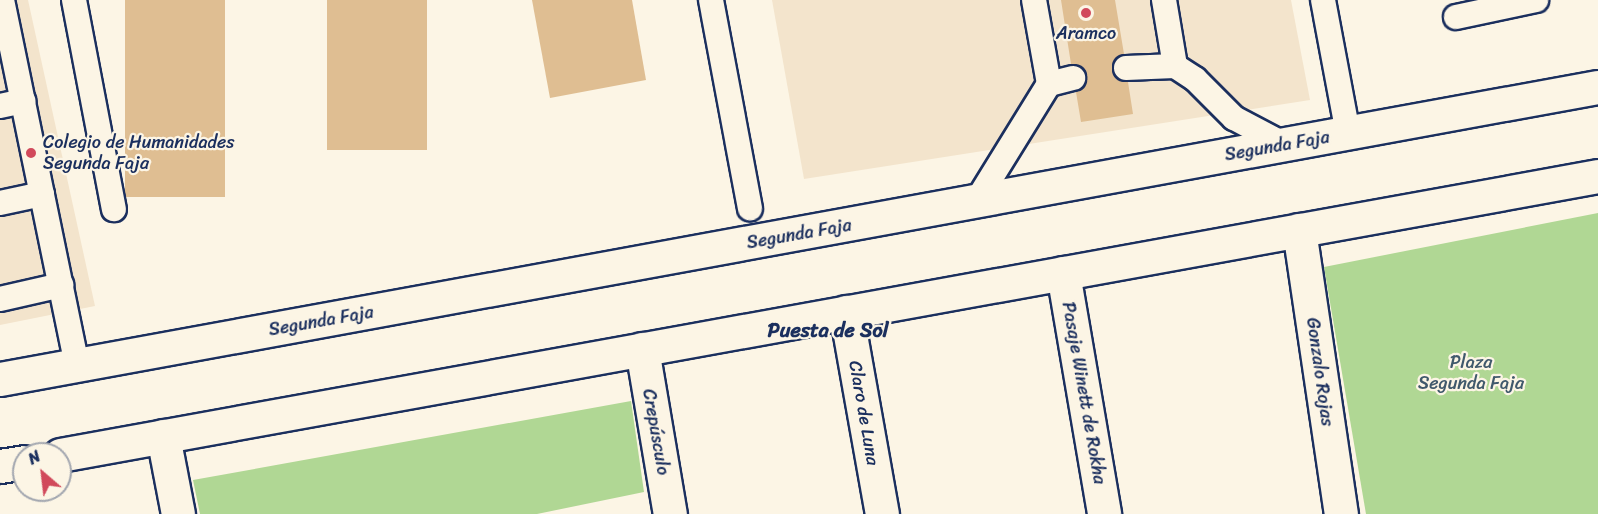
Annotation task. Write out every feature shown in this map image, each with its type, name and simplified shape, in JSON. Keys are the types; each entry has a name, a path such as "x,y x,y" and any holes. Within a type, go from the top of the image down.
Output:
{"main road":[{"name":"Segunda Faja","path":"0,379 1598,87"},
{"path":"72,453 1598,176"},
{"name":"Gonzalo Rojas","path":"1299,230 1341,514"},
{"name":"Pasaje Winett de Rokha","path":"1063,273 1104,514"},
{"name":"Claro de Luna","path":"846,312 882,514"},
{"name":"Crepúsculo","path":"642,349 670,514"},
{"path":"163,436 178,514"}],"lane":[{"path":"2,0 12,103 42,194 77,365"},
{"path":"74,0 114,209"},
{"path":"711,0 750,208"},
{"path":"976,201 1048,84 1034,0"},
{"path":"1164,0 1175,66"},
{"path":"1323,0 1348,133"},
{"path":"1456,17 1536,0"},
{"path":"1126,68 1175,66 1195,79 1234,118 1285,145"},
{"path":"1048,84 1073,78"},
{"path":"0,203 42,194"},
{"path":"0,299 61,285"}],"shaded area":[{"name":"Colegio de Humanidades Segunda Faja","path":"0,0 28,0 95,306 0,325"},
{"path":"772,0 1291,0 1310,100 804,179"}],"green space":[{"name":"Plaza Segunda Faja","path":"1598,213 1598,514 1366,514 1324,267"},
{"path":"631,401 644,492 537,514 200,514 193,480"}],"building":[{"path":"125,0 225,0 225,197 125,197"},
{"path":"327,0 427,0 427,150 327,150"},
{"path":"532,0 632,0 646,80 550,98"},
{"path":"1061,0 1115,0 1124,54 1114,61 1112,69 1119,80 1128,82 1133,114 1081,122 1076,92 1083,88 1087,75 1083,68 1071,64"}],"place":[{"name":"Aramco","path":"1086,13"},
{"name":"Colegio de Humanidades Segunda Faja","path":"31,153"}],"district":[{"name":"Puesta de Sol","path":"828,330"}]}
